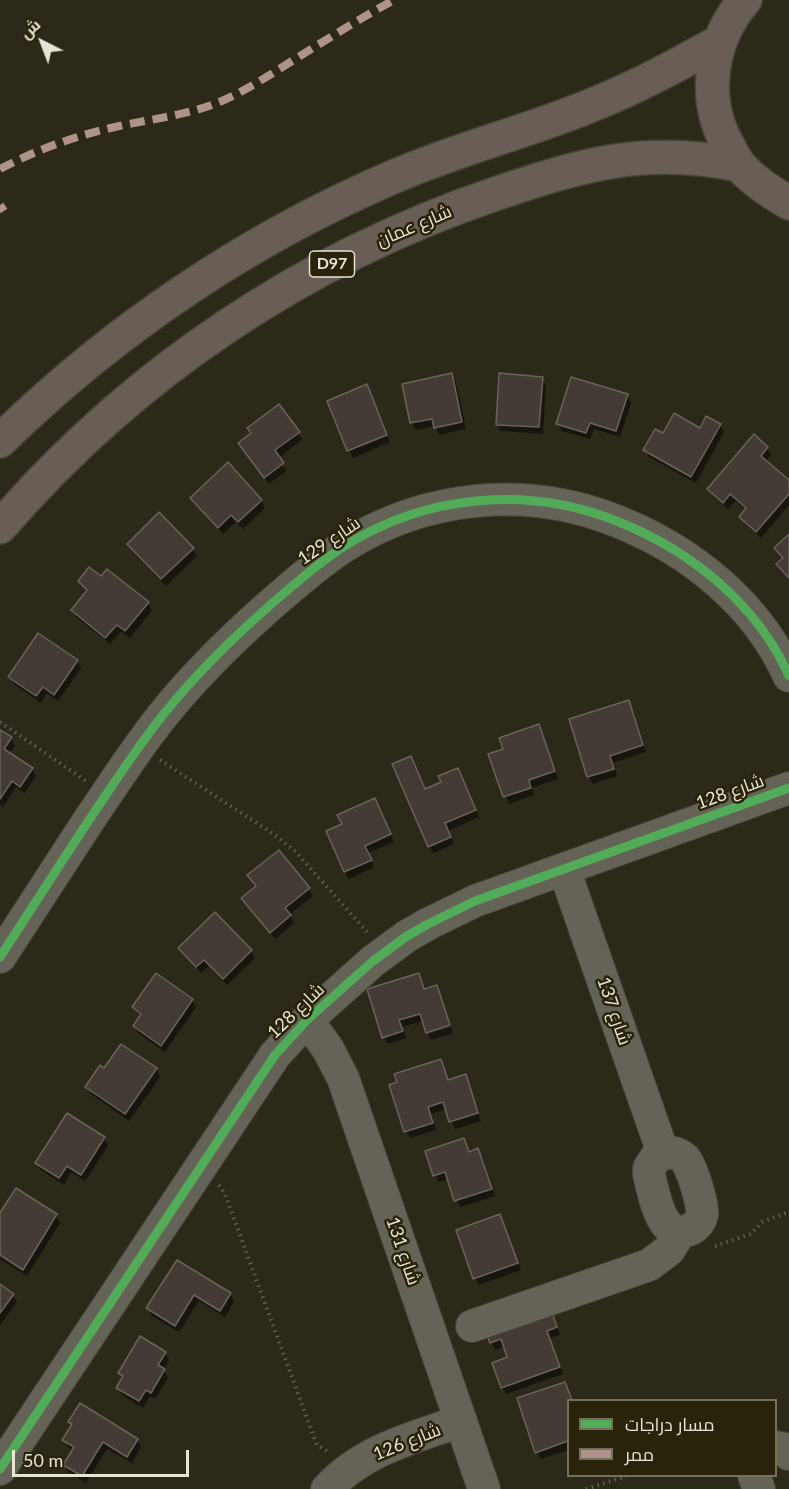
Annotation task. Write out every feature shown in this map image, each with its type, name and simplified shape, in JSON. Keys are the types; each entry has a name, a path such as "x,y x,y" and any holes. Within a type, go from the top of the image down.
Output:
{"main road":[{"path":"745,0 734,13 719,42 712,74 713,106 723,137 739,165 762,187 789,203"},
{"path":"0,441 69,378 132,328 232,261 284,230 394,176 597,104 651,79 719,42"},
{"name":"شارع عمان","path":"0,527 85,439 128,399 176,362 224,327 275,295 368,246 482,199 569,170 604,162 672,156 705,158 739,165"}],"street":[{"name":"شارع 129","path":"0,957 139,747 166,710 201,671 258,616 343,547 379,528 428,509 459,502 491,499 548,502 603,516 645,534 665,544 694,564 738,600 775,647 789,676"},
{"name":"شارع 128","path":"0,1469 275,1055 307,1020 384,952 407,936 475,901 789,788"},
{"name":"شارع 137","path":"564,869 663,1153"},
{"name":"شارع 131","path":"307,1020 328,1049 343,1078 484,1489"},
{"path":"472,1326 649,1265 669,1250 688,1230 703,1214 688,1164 678,1154 663,1153 652,1161 649,1175 664,1223 674,1231 688,1230"},
{"name":"شارع 126","path":"327,1489 345,1472 381,1449 461,1421"}],"path":[{"path":"0,722 106,795"},
{"path":"139,747 275,835 296,852 384,952"},
{"path":"201,1167 225,1194 317,1445 327,1451 335,1446"},
{"path":"688,1230 716,1246 752,1234 762,1221 789,1212"},
{"path":"586,1489 624,1477"}],"building":[{"path":"452,373 462,422 434,428 432,419 410,423 402,384"},
{"path":"499,373 543,377 539,427 496,425"},
{"path":"571,377 628,394 616,431 590,423 586,433 556,424"},
{"path":"367,384 387,435 347,451 327,401"},
{"path":"279,404 300,432 275,450 284,463 264,478 238,443 251,433 247,428"},
{"path":"674,413 700,428 706,416 721,424 691,477 643,450 655,429 663,433"},
{"path":"754,434 768,447 761,456 789,480 789,494 756,532 739,517 746,508 730,494 723,503 707,489"},
{"path":"228,462 262,500 238,522 231,515 218,528 190,498"},
{"path":"159,512 194,548 161,579 127,544"},
{"path":"789,534 789,578 776,564 783,558 774,548"},
{"path":"89,567 101,576 107,569 149,602 125,631 117,625 105,638 71,610 87,590 78,581"},
{"path":"38,633 78,660 54,695 43,687 36,696 8,677"},
{"path":"629,700 643,745 610,756 614,769 587,777 569,719"},
{"path":"539,724 555,771 529,780 531,788 503,797 488,754 503,749 499,738"},
{"path":"0,730 12,737 4,749 33,768 20,787 12,781 0,799"},
{"path":"411,756 425,789 441,782 438,776 458,768 476,810 445,823 451,837 428,847 392,764"},
{"path":"375,798 391,834 365,846 372,860 344,872 326,831 342,824 337,815"},
{"path":"279,850 310,888 285,908 291,915 270,933 241,898 256,886 247,875"},
{"path":"215,912 252,950 223,979 204,960 196,967 178,948"},
{"path":"156,973 193,999 161,1046 133,1026 141,1014 132,1007"},
{"path":"419,973 424,989 437,985 450,1025 426,1033 420,1014 399,1020 403,1031 382,1038 367,989"},
{"path":"121,1044 157,1068 125,1114 85,1087 100,1065 104,1068"},
{"path":"441,1059 448,1080 466,1074 478,1113 449,1122 443,1102 428,1107 433,1123 404,1132 389,1085 397,1082 394,1074"},
{"path":"67,1113 105,1137 81,1175 67,1166 59,1178 35,1163"},
{"path":"464,1138 469,1152 478,1148 492,1189 454,1201 445,1172 433,1176 425,1151"},
{"path":"16,1188 57,1214 23,1270 0,1255 0,1213"},
{"path":"500,1214 518,1263 473,1279 456,1230"},
{"path":"177,1260 231,1293 220,1311 194,1295 175,1326 146,1308"},
{"path":"0,1284 14,1294 0,1313"},
{"path":"548,1301 557,1327 547,1331 560,1367 501,1388 492,1363 507,1357 501,1339 490,1343 483,1324"},
{"path":"140,1336 166,1352 158,1365 165,1369 151,1393 146,1390 139,1401 116,1388 123,1376 118,1373"},
{"path":"565,1382 572,1399 567,1399 567,1441 535,1453 517,1398"},
{"path":"80,1403 138,1439 127,1457 103,1442 82,1476 63,1465 74,1447 62,1440 72,1424 68,1422"}],"marked path":[{"path":"0,169 56,144 85,135 217,103 256,84 394,0"},
{"path":"0,205 4,211"}],"cycle path":[{"path":"0,957 126,765 156,723 191,682 295,583 343,547 375,529 408,516 443,506 478,501 514,500 550,503 585,510 619,522 671,548 696,564 719,583 759,626 789,676"},
{"path":"0,1469 275,1055 307,1020 373,961 407,936 475,901 789,788"}]}
